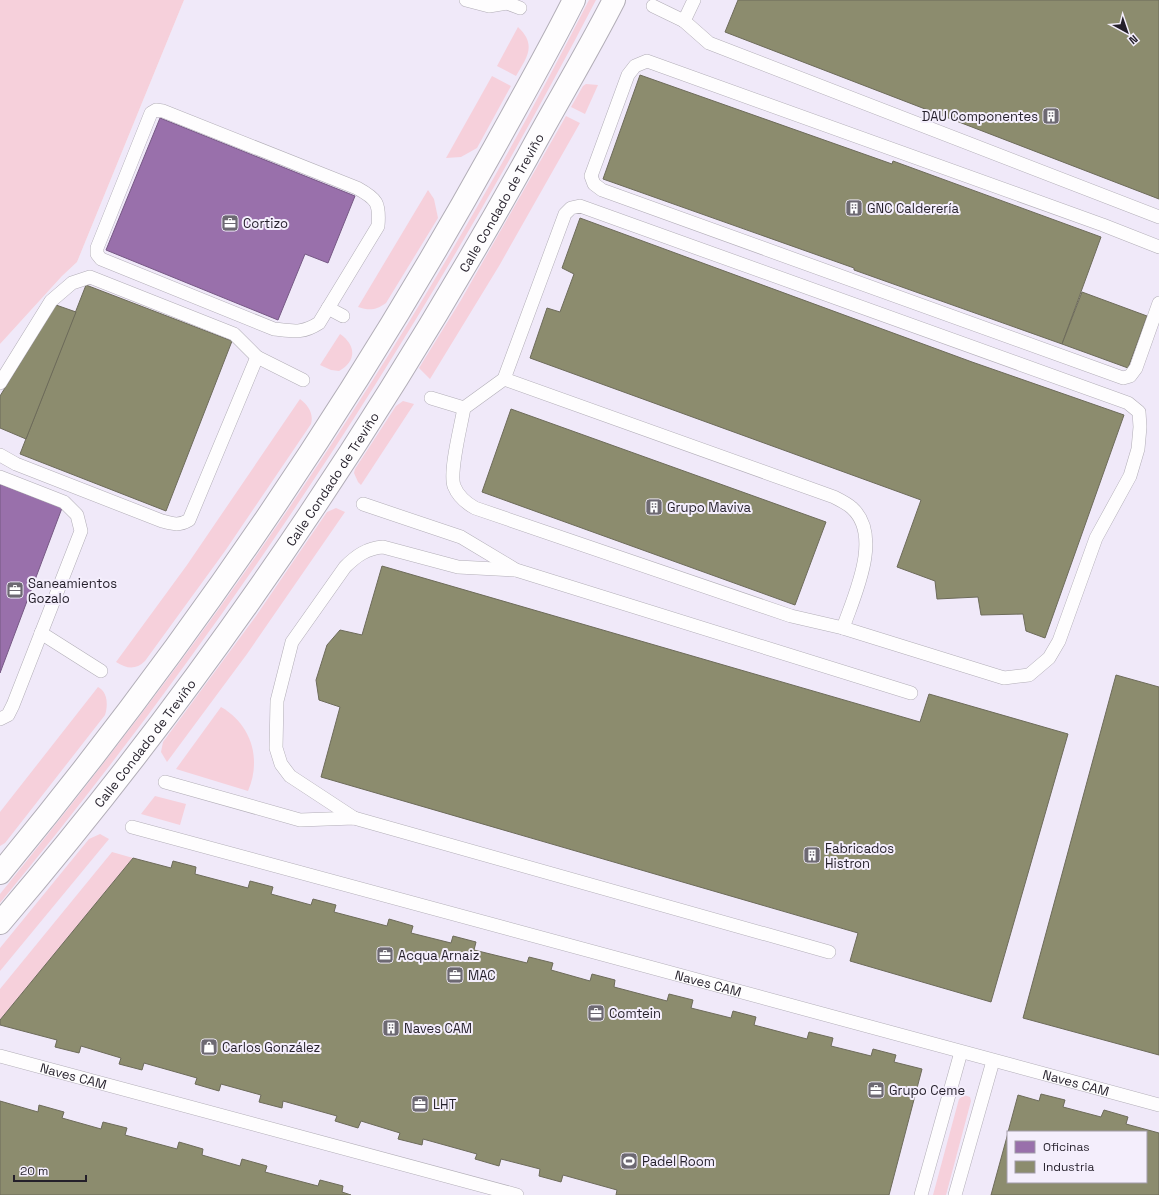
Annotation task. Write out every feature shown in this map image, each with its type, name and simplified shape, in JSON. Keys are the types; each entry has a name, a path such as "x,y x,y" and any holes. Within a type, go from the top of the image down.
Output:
{"street":[{"path":"0,872 51,811 139,697 197,617 309,456 382,340 456,215 574,0"},
{"name":"Calle Condado de Treviño","path":"0,923 91,812 161,721 254,595 327,488 476,250 614,0"}],"lane":[{"path":"466,0 489,6 508,1 520,8"},
{"path":"684,21 694,0"},
{"path":"653,6 684,21 709,43 1159,217"},
{"path":"1159,247 1103,225 647,60 624,73 591,176 594,184 602,190 1123,378 1130,376 1136,368 1159,303"},
{"path":"156,110 163,111 357,188 371,196 379,209 378,226 328,308 319,323 308,330 292,331 274,329 101,259 97,254 97,248 151,113 156,110"},
{"path":"580,206 1128,403 1139,412 1140,427 1138,449 1130,476 1096,538 1059,640 1049,658 1029,675 1004,678 843,628 791,616 475,508 465,502 454,486 452,475 464,408 504,379 566,214 571,208 580,206"},
{"path":"0,383 51,301 72,283 90,277 234,334 257,358 303,380"},
{"path":"328,308 343,316"},
{"path":"0,455 16,464 162,521 176,525 183,524 190,520 257,358"},
{"path":"504,379 834,497 853,508 865,527 865,563 843,628"},
{"path":"431,398 464,408"},
{"path":"0,477 64,502 77,515 81,531 13,705 8,715 0,719"},
{"path":"363,504 461,537 516,570 911,693"},
{"path":"516,570 458,567 383,547 373,547 354,558 345,567 292,642 277,701 276,748 281,764 290,776 354,818 829,952"},
{"path":"41,633 101,671"},
{"path":"165,782 300,820 354,818"},
{"name":"Naves CAM","path":"132,827 1159,1105"},
{"path":"921,1195 961,1052"},
{"name":"Naves CAM","path":"0,1056 518,1195"},
{"path":"955,1195 993,1061"}],"shaded area":[{"path":"0,0 184,0 77,262 62,276 0,344"},
{"path":"184,0 1159,0 1159,1195 0,1195 0,344 62,276 77,262"},
{"path":"589,0 596,0 532,120 465,237 395,353 322,467 246,579 167,689 85,797 0,903 0,894 130,729 224,602 345,424 389,355 473,215 552,72"},
{"path":"518,27 524,33 529,45 524,63 516,76 497,66"},
{"path":"492,76 511,86 477,148 461,157 446,158"},
{"path":"586,84 598,85 585,114 571,107 583,86"},
{"path":"566,116 580,123 499,266 430,379 419,368 461,300"},
{"path":"428,190 434,199 438,218 386,303 373,309 358,307"},
{"path":"340,334 349,343 352,353 351,358 349,363 339,371 331,370 320,365"},
{"path":"300,399 310,410 312,417 311,424 225,551 145,661 138,666 131,668 116,662 187,565"},
{"path":"403,401 414,404 361,485 354,473 355,469 396,406"},
{"path":"336,508 345,512 247,654 167,762 161,752 163,742 256,616 327,512"},
{"path":"98,687 104,692 106,700 107,708 105,715 5,843 0,846 0,812"},
{"path":"221,707 240,723 251,743 254,755 254,767 248,791 176,769"},
{"path":"155,796 186,804 180,825 141,814"},
{"path":"100,834 109,839 0,971 0,948 89,839"},
{"path":"112,852 133,858 0,1020 0,989"},
{"path":"964,1095 970,1097 971,1101 946,1195 933,1195 959,1099"}],"building: Oficinas":[{"name":"Cortizo","path":"160,118 355,196 328,263 305,254 278,320 106,250"},
{"name":"Saneamientos Gozalo","path":"0,484 62,508 0,673"}],"building: Industria":[{"name":"DAU Componentes","path":"738,0 1159,0 1159,199 725,32"},
{"name":"GNC Calderería","path":"640,75 892,164 893,161 1101,237 1062,344 603,179"},
{"path":"580,218 972,362 1124,415 1045,638 1026,631 1023,614 981,615 978,597 937,599 935,581 897,567 921,500 530,358 547,308 560,312 574,274 562,268"},
{"path":"86,285 232,341 166,511 20,454"},
{"path":"1082,292 1147,316 1128,368 1062,344"},
{"path":"56,305 76,312 26,439 0,428 0,396"},
{"name":"Grupo Maviva","path":"511,409 826,522 795,605 482,492"},
{"name":"Fabricados Histron","path":"382,566 920,722 929,694 1068,734 991,1002 850,961 858,933 321,777 340,707 319,700 316,680 327,645 340,630 362,635"},
{"path":"1116,675 1159,687 1159,1055 1023,1018"},
{"name":"Naves CAM","path":"133,858 171,868 173,861 196,867 195,874 248,888 250,881 273,887 271,894 311,905 313,899 336,905 334,912 387,926 389,919 413,926 411,933 451,943 453,936 476,942 474,950 527,963 529,957 553,963 551,970 590,981 592,974 615,980 614,987 667,1001 669,994 693,1000 691,1008 731,1018 733,1011 756,1017 754,1025 807,1039 809,1032 833,1038 831,1046 871,1056 873,1049 896,1055 894,1062 922,1069 889,1195 616,1195 617,1190 563,1175 561,1182 539,1176 540,1169 501,1159 499,1166 475,1159 477,1154 423,1139 422,1145 398,1139 400,1133 361,1121 358,1128 335,1121 337,1116 283,1101 282,1108 259,1102 261,1095 221,1084 219,1091 195,1084 197,1078 144,1063 142,1070 119,1064 121,1058 81,1046 79,1053 55,1047 57,1040 0,1025 0,1020"},
{"path":"1041,1094 1065,1100 1063,1107 1101,1117 1104,1110 1128,1117 1126,1124 1159,1133 1159,1195 991,1195 1007,1137 1007,1183 1147,1183 1147,1131 1008,1131 1018,1095 1039,1101"},
{"path":"0,1101 38,1112 39,1105 64,1112 62,1118 101,1129 103,1122 127,1128 125,1135 177,1149 179,1142 203,1149 202,1155 240,1166 242,1159 267,1166 265,1172 318,1186 320,1180 343,1186 342,1192 351,1195 0,1195"}],"place":[{"name":"DAU Componentes","path":"1051,116"},
{"name":"GNC Calderería","path":"854,208"},
{"name":"Cortizo","path":"230,223"},
{"name":"Grupo Maviva","path":"654,507"},
{"name":"Saneamientos Gozalo","path":"15,590"},
{"name":"Fabricados Histron","path":"812,855"},
{"name":"Acqua Arnaiz","path":"385,955"},
{"name":"MAC","path":"455,975"},
{"name":"Comtein","path":"596,1013"},
{"name":"Naves CAM","path":"391,1028"},
{"name":"Carlos González","path":"209,1047"},
{"name":"Grupo Ceme","path":"876,1090"},
{"name":"LHT","path":"420,1104"},
{"name":"Padel Room","path":"629,1161"}]}
